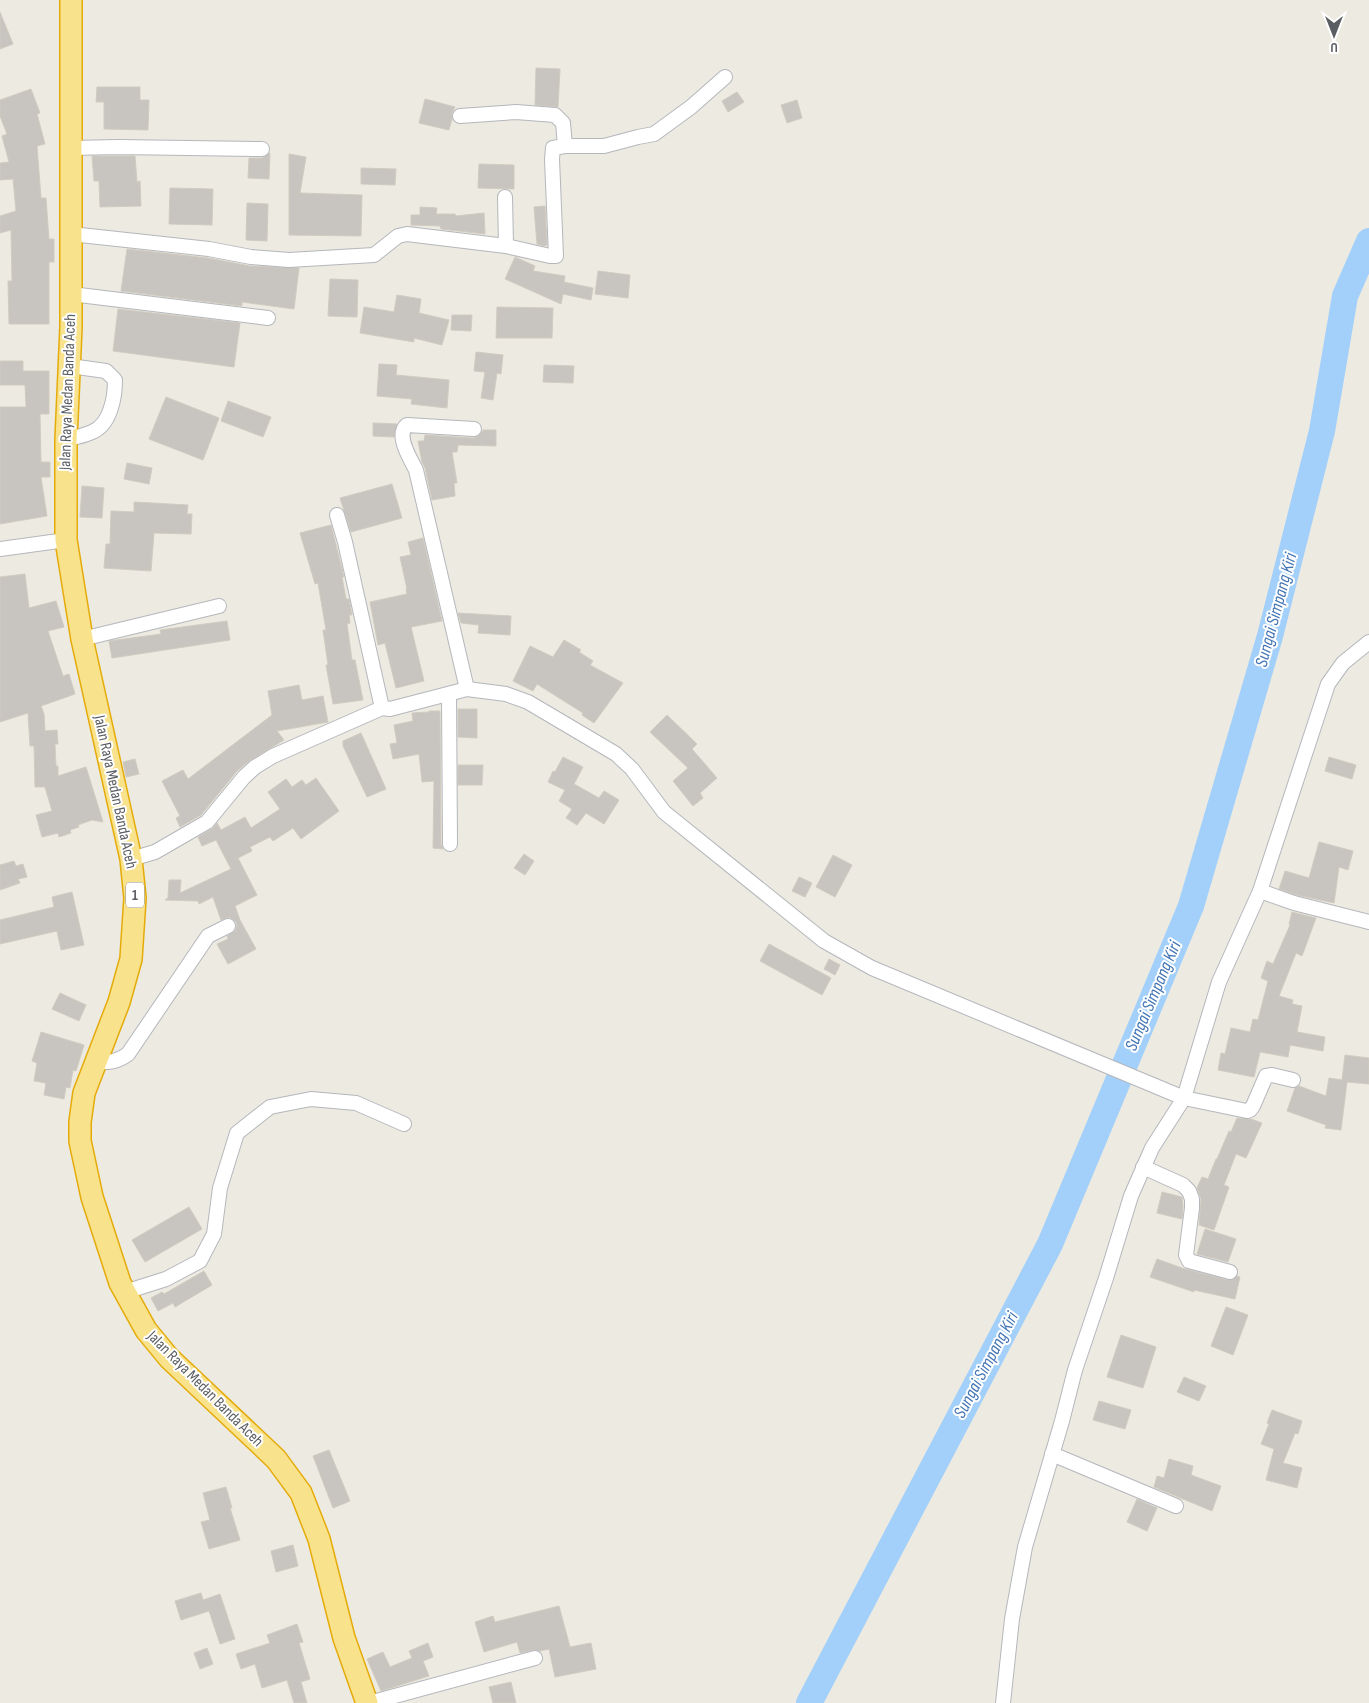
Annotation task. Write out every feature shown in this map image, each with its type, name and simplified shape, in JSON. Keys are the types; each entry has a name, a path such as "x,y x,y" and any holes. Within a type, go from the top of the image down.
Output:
{"highway":[{"name":"Jalan Raya Medan Banda Aceh","path":"71,0 71,294 66,440 66,540 82,639 132,858 135,898 132,959 119,1002 84,1093 80,1122 80,1141 92,1197 120,1283 146,1330 169,1358 276,1459 301,1493 319,1539 344,1638 368,1703"}],"street":[{"path":"71,234 210,249 250,257 289,260 371,256 378,254 398,236 407,234 506,246 556,256 552,151 555,147 604,146 654,134 691,107 724,78"},
{"path":"460,116 516,112 555,115 563,123 565,146"},
{"path":"71,148 262,149"},
{"path":"505,197 506,246"},
{"path":"71,294 268,318"},
{"path":"66,440 93,432 102,426 109,413 115,391 115,380 106,371 70,366"},
{"path":"467,689 416,470 401,436 403,428 407,425 474,429"},
{"path":"337,515 345,542 382,708"},
{"path":"0,549 66,540"},
{"path":"82,639 219,606"},
{"path":"1003,1703 1012,1619 1021,1567 1075,1370 1131,1196 1152,1148 1184,1098 1219,982 1260,891 1328,684 1343,663 1369,642"},
{"path":"132,858 156,852 208,822 244,777 255,767 273,756 382,708 390,709 467,689 506,694 528,702 616,754 632,769 664,812 824,941 872,968 1184,1098 1247,1111 1254,1106 1266,1076 1293,1080"},
{"path":"449,694 450,844"},
{"path":"1260,891 1294,903 1369,922"},
{"path":"96,1062 106,1063 115,1061 128,1054 208,936 228,926"},
{"path":"125,1292 166,1279 200,1261 214,1234 220,1188 237,1133 270,1107 311,1099 356,1103 404,1124"},
{"path":"1143,1167 1183,1186 1189,1191 1192,1199 1186,1256 1189,1261 1230,1272"},
{"path":"1052,1454 1176,1506"},
{"path":"368,1703 535,1658"}],"building":[{"path":"0,12 13,44 0,49"},
{"path":"536,68 560,69 558,107 535,105"},
{"path":"97,87 140,87 140,100 149,100 148,130 104,129 104,102 96,102"},
{"path":"31,89 40,113 37,114 45,144 37,146 41,198 46,198 49,239 54,239 54,262 49,262 49,324 9,324 8,281 12,281 11,230 0,233 0,216 16,211 13,179 0,180 0,163 9,162 2,136 7,134 0,116 0,100"},
{"path":"737,92 744,102 728,112 722,101"},
{"path":"425,99 455,107 449,130 419,123"},
{"path":"797,100 802,118 787,123 781,105"},
{"path":"270,153 269,179 248,178 249,158 262,158"},
{"path":"289,154 306,157 300,193 362,195 361,236 289,235"},
{"path":"92,156 135,156 137,182 140,181 141,206 100,207 99,181 94,181"},
{"path":"479,164 514,165 514,189 478,188"},
{"path":"361,168 396,169 395,185 361,184"},
{"path":"170,188 213,189 212,225 169,224"},
{"path":"247,203 268,204 267,241 246,240"},
{"path":"545,206 547,245 544,246 537,244 534,207"},
{"path":"420,207 437,208 436,214 455,214 456,216 484,213 485,234 441,229 440,226 411,225 411,215 420,215"},
{"path":"127,249 208,258 250,266 299,268 294,309 242,302 242,306 121,291"},
{"path":"515,257 535,266 533,271 565,276 564,282 593,288 591,300 563,294 561,304 505,279"},
{"path":"598,271 630,275 628,298 595,294"},
{"path":"330,279 358,280 357,317 328,316"},
{"path":"397,295 421,299 419,313 449,320 442,345 414,338 414,342 360,333 364,307 394,312"},
{"path":"497,307 553,308 552,338 496,338"},
{"path":"118,309 240,323 234,367 113,351"},
{"path":"452,315 472,315 471,331 451,330"},
{"path":"476,352 503,355 501,374 497,373 493,400 481,398 485,372 474,371"},
{"path":"0,361 23,361 23,371 49,371 49,414 40,414 41,462 50,462 50,477 41,477 47,516 0,524 0,407 26,407 25,385 0,385"},
{"path":"379,364 397,365 396,375 449,380 447,408 411,404 412,399 377,396"},
{"path":"544,365 574,366 573,383 543,382"},
{"path":"166,397 219,418 203,460 149,439"},
{"path":"228,401 271,417 263,437 221,421"},
{"path":"373,423 397,424 394,437 373,436"},
{"path":"483,430 496,430 496,446 458,445 457,452 452,452 457,483 454,483 455,496 432,500 418,441 424,441 425,435 474,438 481,434"},
{"path":"127,463 152,468 149,484 124,479"},
{"path":"392,484 402,518 351,532 340,498"},
{"path":"82,486 104,488 102,518 80,517"},
{"path":"134,502 188,505 187,514 192,514 191,534 154,533 151,571 104,568 106,544 110,544 111,511 134,512"},
{"path":"331,525 344,577 342,577 346,599 349,599 352,615 349,615 350,623 347,624 352,660 355,660 363,700 333,704 326,665 328,665 323,630 326,630 318,583 315,584 300,533"},
{"path":"423,538 442,621 411,627 424,681 396,688 385,643 378,645 370,602 407,594 400,557 411,555 408,542"},
{"path":"25,574 29,608 56,601 64,627 48,631 63,676 69,674 75,694 41,706 44,714 45,731 57,730 58,744 55,744 58,776 86,767 103,822 92,820 78,825 79,827 70,830 71,833 59,837 58,833 42,837 36,815 52,811 45,787 35,787 34,746 30,746 28,713 0,722 0,577"},
{"path":"458,613 511,616 510,635 478,633 479,625 461,623"},
{"path":"227,621 230,640 112,658 109,641 161,634 160,630"},
{"path":"564,640 581,650 579,652 593,661 590,665 623,683 594,723 582,715 583,713 537,684 533,691 513,681 530,646 553,657"},
{"path":"299,685 302,700 323,696 328,722 277,731 284,740 249,761 237,771 201,815 180,827 176,818 180,816 162,781 183,770 188,779 272,715 268,691"},
{"path":"458,709 477,709 477,738 458,737"},
{"path":"440,711 441,844 443,849 433,848 434,781 422,782 419,754 393,759 390,744 397,743 394,725 413,721 412,713"},
{"path":"667,715 697,744 692,749 717,778 700,793 703,798 693,806 673,781 688,768 650,732"},
{"path":"361,733 386,789 367,797 343,746 343,741"},
{"path":"563,757 583,767 574,784 599,798 604,791 619,800 604,824 586,813 577,825 566,818 572,809 559,801 565,790 548,782"},
{"path":"1329,757 1356,765 1352,779 1325,771"},
{"path":"135,759 139,774 126,777 123,762"},
{"path":"458,765 483,765 482,785 458,785"},
{"path":"316,778 339,811 301,839 293,828 273,841 270,837 250,847 252,851 238,858 257,895 235,906 240,920 256,949 228,964 217,944 228,939 227,936 235,931 236,922 229,917 221,920 213,897 199,904 198,901 165,900 168,898 169,880 181,880 180,893 231,869 216,840 202,846 198,837 212,829 217,823 221,830 245,817 251,828 280,809 268,792 286,779 292,787 302,780 306,785"},
{"path":"1319,842 1353,851 1348,870 1339,867 1334,903 1279,889 1285,871 1309,878"},
{"path":"524,854 534,861 525,875 514,868"},
{"path":"833,855 852,865 835,897 816,887"},
{"path":"14,861 16,866 23,864 27,877 18,879 20,883 0,890 0,865"},
{"path":"799,877 812,883 805,897 792,891"},
{"path":"72,892 84,945 61,950 57,931 0,944 0,920 54,907 52,897"},
{"path":"1292,912 1316,918 1302,956 1296,953 1279,996 1293,1000 1292,1004 1302,1006 1297,1032 1325,1037 1323,1051 1290,1045 1288,1057 1260,1052 1254,1077 1218,1070 1221,1053 1225,1054 1231,1028 1250,1032 1253,1019 1258,1020 1268,981 1261,978 1267,961 1273,964 1290,925"},
{"path":"769,944 831,978 822,995 760,961"},
{"path":"829,959 840,965 835,975 824,969"},
{"path":"60,993 86,1005 79,1021 52,1009"},
{"path":"41,1032 84,1045 76,1071 73,1070 70,1088 66,1087 64,1099 44,1095 46,1083 34,1081 37,1063 32,1061"},
{"path":"1345,1055 1369,1058 1369,1084 1347,1082 1341,1130 1325,1128 1326,1125 1287,1111 1295,1088 1299,1086 1326,1096 1329,1078 1342,1080"},
{"path":"1237,1118 1251,1119 1262,1123 1246,1158 1236,1154 1224,1185 1229,1187 1214,1230 1199,1225 1201,1199 1197,1188 1202,1177 1208,1179 1229,1131 1231,1132"},
{"path":"1162,1192 1182,1197 1182,1219 1157,1213"},
{"path":"189,1207 202,1229 145,1262 132,1240"},
{"path":"1205,1229 1236,1239 1228,1262 1197,1254"},
{"path":"1157,1259 1182,1268 1228,1280 1233,1280 1237,1276 1240,1277 1235,1299 1194,1290 1194,1292 1150,1277"},
{"path":"204,1271 212,1285 175,1307 173,1303 158,1311 151,1298 162,1292 164,1294"},
{"path":"1226,1307 1248,1315 1233,1355 1211,1346"},
{"path":"1121,1335 1156,1347 1143,1388 1107,1377"},
{"path":"1184,1377 1206,1386 1199,1401 1177,1392"},
{"path":"1099,1401 1131,1410 1125,1429 1093,1420"},
{"path":"1272,1410 1302,1421 1298,1434 1295,1433 1283,1463 1302,1468 1297,1488 1266,1480 1274,1449 1261,1444"},
{"path":"329,1450 350,1501 333,1508 313,1456"},
{"path":"1169,1459 1193,1466 1191,1475 1221,1486 1212,1511 1154,1487 1157,1476 1164,1478"},
{"path":"226,1487 240,1540 209,1549 201,1522 210,1520 203,1493"},
{"path":"1137,1499 1157,1508 1147,1531 1127,1522"},
{"path":"293,1545 298,1566 276,1572 271,1551"},
{"path":"201,1593 203,1600 220,1594 235,1639 220,1644 209,1611 181,1620 175,1601"},
{"path":"559,1606 570,1647 591,1643 596,1669 555,1677 549,1649 520,1653 517,1642 484,1652 475,1622 493,1616 495,1622"},
{"path":"297,1624 303,1642 299,1643 310,1679 301,1682 307,1703 294,1703 287,1680 262,1688 255,1664 241,1669 236,1654 270,1643 267,1635"},
{"path":"428,1643 433,1657 423,1661 429,1676 381,1691 367,1659 383,1652 390,1667 412,1658 409,1651"},
{"path":"207,1648 213,1664 200,1669 194,1653"},
{"path":"511,1682 516,1703 493,1703 489,1687"}],"waterway":[{"name":"Sungai Simpang Kiri","path":"809,1703 1050,1244 1191,906 1270,636 1322,431 1345,296 1369,241"}]}
